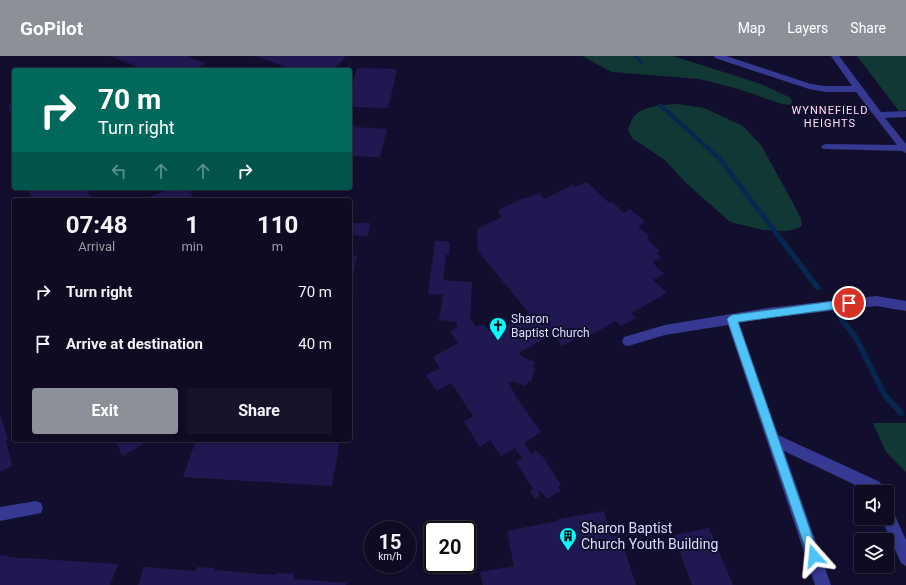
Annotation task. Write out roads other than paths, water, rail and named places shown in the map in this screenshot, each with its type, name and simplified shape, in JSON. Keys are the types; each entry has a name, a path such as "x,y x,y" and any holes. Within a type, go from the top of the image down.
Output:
{"street":[{"path":"718,56 809,86 825,89 858,89"},
{"path":"835,56 858,89 905,149"},
{"path":"880,116 906,114"},
{"path":"826,147 905,149"},
{"path":"628,341 665,330 862,301 876,300 906,306"},
{"path":"732,319 775,440 823,585"},
{"path":"775,440 869,485"},
{"path":"0,514 36,508"},
{"path":"892,525 906,558"}],"waterway":[{"path":"633,56 635,56 642,63"},
{"path":"660,105 719,158 818,288"},
{"path":"839,316 856,338 884,394 901,413"}],"place":[{"name":"Sharon Baptist Church","path":"498,341"},
{"name":"Sharon Baptist Church Youth Building","path":"568,551"}],"district":[{"name":"WYNNEFIELD HEIGHTS","path":"830,116"}]}
